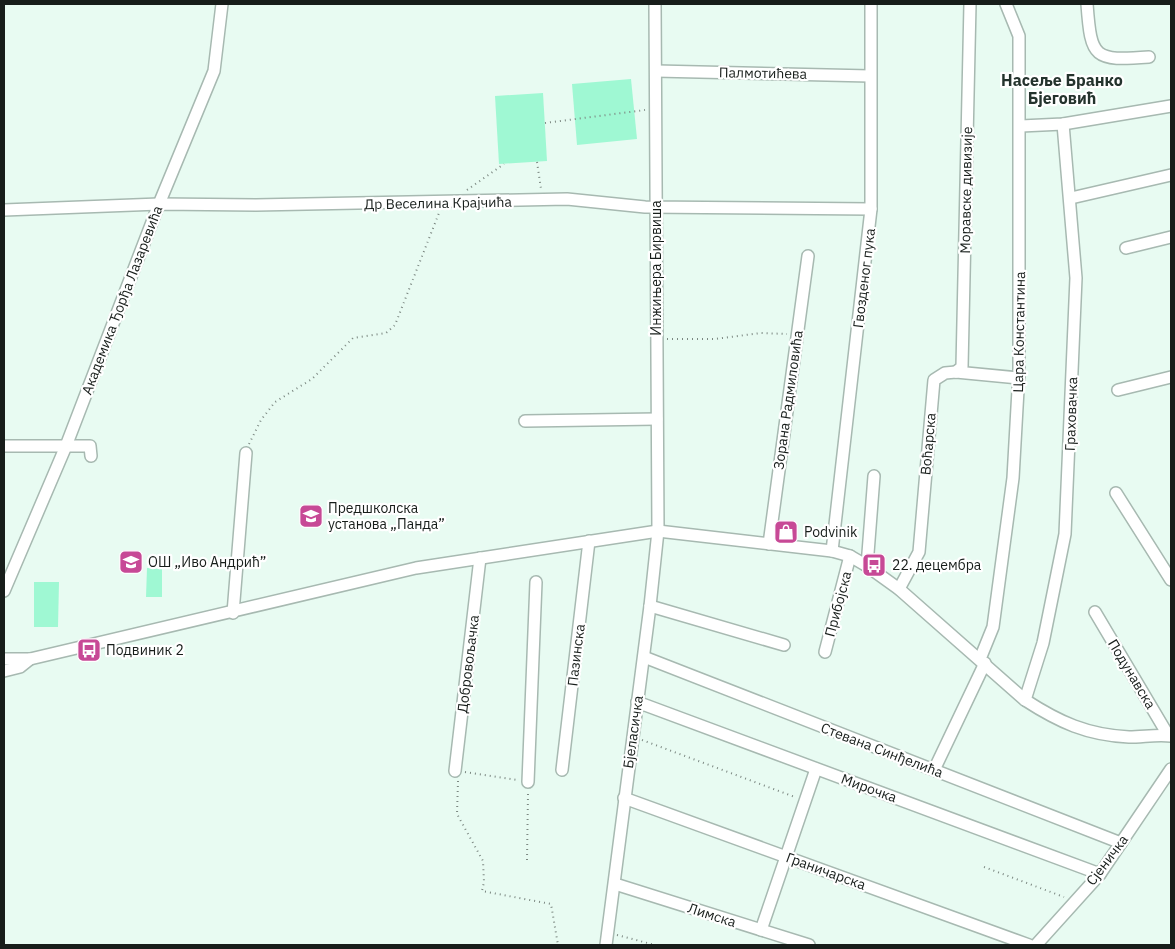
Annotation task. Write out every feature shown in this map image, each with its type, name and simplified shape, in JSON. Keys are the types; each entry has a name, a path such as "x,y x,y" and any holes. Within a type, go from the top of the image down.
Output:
{"street":[{"name":"Академика Ђорђа Лазаревића","path":"4,591 66,446 159,204 214,71 222,4"},
{"name":"Инжињера Бирвиша","path":"655,4 658,531"},
{"name":"Гвозденог пука","path":"832,551 871,209 871,4"},
{"name":"Моравске дивизије","path":"956,372 962,367 970,4"},
{"name":"Цара Константина","path":"934,770 982,661 993,627 1004,559 1013,478 1019,378 1021,126 1019,36 1006,4"},
{"path":"1088,4 1089,36 1094,49 1110,59 1150,57"},
{"name":"Палмотићева","path":"656,71 870,76"},
{"path":"1021,126 1063,124 1171,106"},
{"name":"Граховачка","path":"1025,700 1043,643 1065,534 1076,278 1071,198 1063,124"},
{"path":"1071,198 1171,175"},
{"name":"Др Веселина Крајчића","path":"4,210 159,204 256,205 592,200 656,206 871,209"},
{"path":"1126,248 1171,237"},
{"name":"Зорана Радмиловића","path":"769,544 808,256"},
{"name":"Воћарска","path":"899,589 918,552 934,380 946,373 956,372 1019,378"},
{"path":"1118,390 1171,377"},
{"path":"525,421 657,419"},
{"path":"4,446 66,446 90,451"},
{"path":"233,613 246,453"},
{"path":"867,566 874,476"},
{"path":"1116,493 1171,580"},
{"path":"4,660 30,659 233,613 416,568 658,531 832,551 850,556 899,589 1025,700 1070,726 1123,736 1170,736"},
{"name":"Бјеласичка","path":"606,945 644,657 658,531"},
{"name":"Пазинска","path":"562,770 589,541"},
{"name":"Прибојска","path":"825,652 850,556"},
{"name":"Добровољачка","path":"455,771 480,558"},
{"path":"528,782 536,582"},
{"path":"650,606 784,645"},
{"name":"Подунавска","path":"1095,612 1170,736"},
{"name":"Стевана Синђелића","path":"644,657 1121,843"},
{"path":"4,671 20,666 30,659"},
{"name":"Мирочка","path":"637,702 1100,874"},
{"path":"761,930 816,769"},
{"name":"Сјеничка","path":"1036,945 1100,874 1171,770"},
{"name":"Граничарска","path":"624,798 1028,945"},
{"name":"Лимска","path":"615,884 809,945"}],"path":[{"path":"545,123 646,110"},
{"path":"537,162 542,201"},
{"path":"464,192 504,164"},
{"path":"246,453 253,433 276,402 312,379 353,338 386,333 394,325 438,215 448,202"},
{"path":"657,339 715,339 780,333 797,336"},
{"path":"633,737 805,800"},
{"path":"527,860 528,782 455,771 458,784 457,814 483,861 484,882 482,891 551,904 558,945"},
{"path":"984,867 1075,901"},
{"path":"608,933 655,945"}],"green space":[{"path":"631,79 637,139 577,145 572,84"},
{"path":"543,93 547,161 499,164 495,96"},
{"path":"147,568 162,569 162,597 146,597"},
{"path":"34,582 59,582 58,627 34,627"}],"place":[{"name":"Предшколска установа „Панда”","path":"311,516"},
{"name":"Podvinik","path":"786,532"},
{"name":"ОШ „Иво Андрић”","path":"131,562"},
{"name":"22. децембра","path":"874,565"},
{"name":"Подвиник 2","path":"89,650"}],"district":[{"name":"Насеље Бранко Бјеговић","path":"1062,89"}]}
